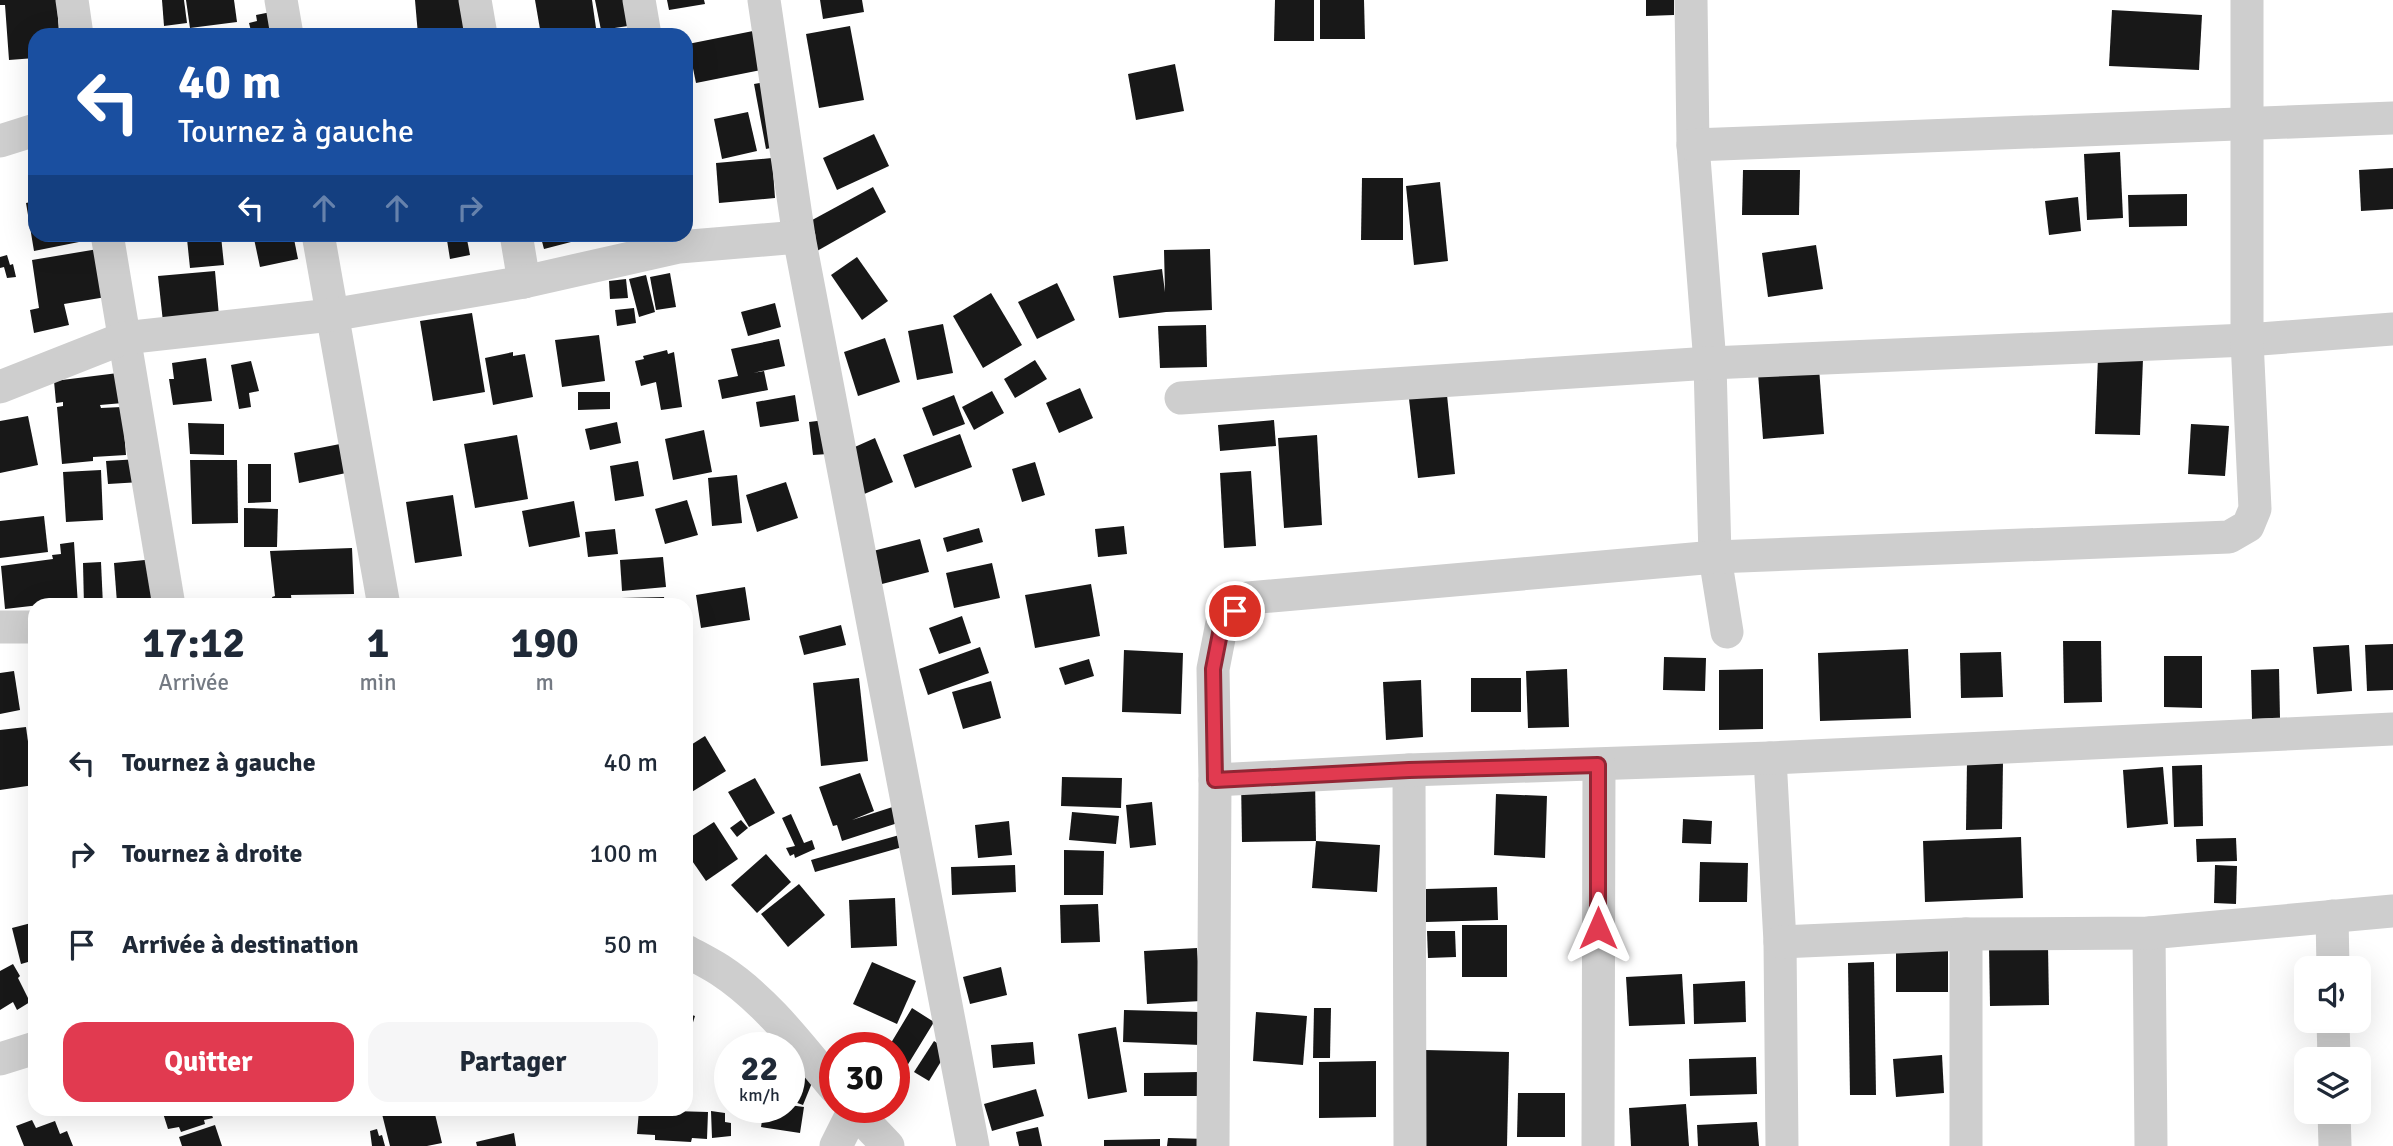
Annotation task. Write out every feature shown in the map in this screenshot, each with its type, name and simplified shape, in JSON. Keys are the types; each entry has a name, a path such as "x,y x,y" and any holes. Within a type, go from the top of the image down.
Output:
{"street":[{"path":"72,0 76,28"},
{"path":"281,0 286,28"},
{"path":"475,0 480,28"},
{"path":"639,0 644,28"},
{"path":"764,0 799,237 973,1146"},
{"path":"1691,0 1693,145 1710,363 1715,556 1727,632"},
{"path":"1213,1146 1213,669 1222,623 1248,598 1715,556 2229,537 2248,526 2255,509 2247,340 2247,0"},
{"path":"1693,145 2393,118"},
{"path":"0,141 28,132"},
{"path":"693,241 799,237"},
{"path":"108,242 168,598"},
{"path":"319,242 383,598"},
{"path":"517,242 524,282"},
{"path":"0,387 124,338 331,314 524,282 674,242"},
{"path":"1181,398 1710,363 2247,340 2393,329"},
{"path":"0,627 28,627"},
{"path":"1215,780 2393,729"},
{"path":"1770,758 1780,942 1782,1146"},
{"path":"1598,765 1598,1146"},
{"path":"1409,770 1410,1146"},
{"path":"1780,942 1966,934 2149,933 2393,911"},
{"path":"2332,916 2333,956"},
{"path":"2149,933 2151,1146"},
{"path":"1966,934 1966,1146"},
{"path":"693,955 721,970 757,999 819,1069"},
{"path":"0,1059 28,1050"},
{"path":"836,1146 842,1123"},
{"path":"867,1123 888,1146"},
{"path":"2334,1124 2335,1146"}],"building":[{"path":"0,0 57,0 59,28 28,28 28,59 9,60 5,5 0,5"},
{"path":"162,0 184,0 187,23 164,26"},
{"path":"186,0 234,0 237,22 190,28"},
{"path":"415,0 465,0 467,28 417,28"},
{"path":"535,0 592,0 596,28 540,28"},
{"path":"595,0 624,0 628,26 601,28"},
{"path":"667,0 704,0 705,4 669,10"},
{"path":"820,0 862,0 864,12 823,19"},
{"path":"1275,0 1314,0 1314,41 1274,41"},
{"path":"1320,0 1364,0 1365,39 1320,39"},
{"path":"1646,0 1674,0 1674,15 1646,16"},
{"path":"2112,10 2202,15 2199,70 2109,66"},
{"path":"271,12 271,28 250,28 249,23 257,21 256,15"},
{"path":"850,26 864,100 819,108 806,34"},
{"path":"753,31 761,70 696,83 693,43"},
{"path":"1175,64 1184,111 1136,120 1128,74"},
{"path":"778,80 789,144 766,149 754,84"},
{"path":"748,112 757,151 722,159 714,119"},
{"path":"874,134 889,166 837,190 823,158"},
{"path":"2120,152 2123,218 2087,220 2084,154"},
{"path":"772,158 775,198 719,203 716,163"},
{"path":"2393,168 2393,209 2361,211 2359,170"},
{"path":"1743,170 1800,170 1799,215 1742,215"},
{"path":"1362,178 1403,178 1403,240 1361,240"},
{"path":"1440,182 1448,261 1414,265 1406,186"},
{"path":"873,187 886,212 817,251 803,225"},
{"path":"2187,194 2187,226 2129,227 2128,195"},
{"path":"2078,197 2081,231 2049,235 2045,201"},
{"path":"32,242 79,242 34,251"},
{"path":"187,242 222,242 224,265 190,268"},
{"path":"255,242 295,242 298,259 260,267"},
{"path":"447,242 468,242 470,255 450,259"},
{"path":"542,242 571,242 544,249"},
{"path":"1816,245 1823,289 1768,297 1762,253"},
{"path":"104,248 112,296 64,304 69,325 34,333 30,310 39,308 32,260"},
{"path":"1210,249 1212,310 1119,318 1113,276 1162,269 1165,292 1164,250"},
{"path":"7,255 10,265 13,264 16,277 7,278 4,267 0,268 0,257"},
{"path":"857,257 888,301 862,320 831,275"},
{"path":"215,271 219,316 163,322 158,276"},
{"path":"670,273 676,307 656,310 650,277"},
{"path":"646,275 655,312 639,317 629,279"},
{"path":"626,279 628,298 610,299 609,281"},
{"path":"1057,283 1075,320 1037,339 1018,302"},
{"path":"991,293 1022,345 983,368 953,316"},
{"path":"775,303 781,327 748,336 741,312"},
{"path":"634,308 636,323 617,326 615,310"},
{"path":"472,313 485,392 433,401 420,321"},
{"path":"943,324 953,373 917,380 908,331"},
{"path":"1206,325 1207,367 1160,368 1158,326"},
{"path":"599,335 605,381 562,387 555,340"},
{"path":"885,338 900,382 858,396 844,352"},
{"path":"779,339 785,366 753,373 764,371 768,390 722,399 718,380 738,376 731,349"},
{"path":"667,350 668,354 674,352 682,407 661,410 656,382 641,386 635,361 644,359 643,356"},
{"path":"513,352 513,356 525,354 533,397 493,405 485,358"},
{"path":"2098,357 2143,359 2140,435 2095,434"},
{"path":"206,358 212,401 173,405 169,379 174,379 172,363"},
{"path":"1035,360 1047,379 1015,398 1004,379"},
{"path":"251,361 259,391 249,393 251,407 239,409 231,365"},
{"path":"1819,368 1824,434 1763,439 1758,373"},
{"path":"118,373 123,403 100,405 101,408 122,407 126,455 93,457 93,461 62,464 57,407 63,406 63,402 56,403 54,381"},
{"path":"1080,388 1093,418 1059,433 1046,403"},
{"path":"992,391 1004,413 974,430 962,407"},
{"path":"578,392 610,392 610,409 578,410"},
{"path":"795,395 799,421 760,427 756,402"},
{"path":"954,395 965,424 933,436 922,408"},
{"path":"1447,395 1455,474 1418,478 1409,399"},
{"path":"28,416 38,465 0,473 0,421"},
{"path":"825,420 828,454 813,455 809,422"},
{"path":"1274,420 1276,446 1220,451 1218,425"},
{"path":"617,422 621,443 590,450 585,429"},
{"path":"188,423 224,424 224,455 190,454"},
{"path":"2191,424 2229,426 2225,476 2188,474"},
{"path":"704,430 712,472 673,480 665,439"},
{"path":"960,434 972,467 915,488 903,455"},
{"path":"517,435 528,499 475,508 464,444"},
{"path":"1317,435 1322,525 1284,528 1278,438"},
{"path":"875,438 893,482 857,497 839,454"},
{"path":"340,444 346,473 299,483 294,453"},
{"path":"139,459 141,482 108,484 106,461"},
{"path":"190,460 237,460 238,523 192,524"},
{"path":"638,461 644,496 615,501 610,466"},
{"path":"1035,462 1045,495 1022,502 1012,469"},
{"path":"248,464 271,464 271,502 248,503"},
{"path":"101,470 103,520 66,522 63,472"},
{"path":"1251,471 1256,546 1224,548 1220,473"},
{"path":"737,475 742,523 712,526 708,478"},
{"path":"786,482 798,518 757,532 746,495"},
{"path":"453,495 462,556 415,563 406,502"},
{"path":"687,500 698,535 665,544 655,509"},
{"path":"574,501 580,537 529,547 522,511"},
{"path":"244,508 278,509 277,547 244,547"},
{"path":"44,516 48,552 0,558 0,521"},
{"path":"1124,526 1127,554 1098,557 1095,529"},
{"path":"979,528 983,542 947,552 943,538"},
{"path":"615,529 618,554 588,557 585,532"},
{"path":"920,539 929,572 878,585 869,552"},
{"path":"74,542 78,598 28,598 28,606 5,609 1,566 53,559 52,555 61,554 60,544"},
{"path":"352,548 354,594 272,598 275,596 270,551"},
{"path":"663,557 666,587 622,591 620,560"},
{"path":"155,559 159,598 117,598 114,563"},
{"path":"101,562 103,598 84,598 83,563"},
{"path":"992,563 1000,598 954,608 946,573"},
{"path":"1091,584 1100,636 1035,648 1025,595"},
{"path":"745,587 750,620 701,628 696,595"},
{"path":"962,616 971,643 939,654 929,628"},
{"path":"841,625 846,645 804,655 799,636"},
{"path":"2063,641 2101,641 2102,702 2064,703"},
{"path":"2393,644 2393,690 2367,691 2365,645"},
{"path":"2349,645 2352,691 2317,694 2313,647"},
{"path":"980,647 989,673 928,695 919,669"},
{"path":"1908,649 1911,718 1820,721 1818,653"},
{"path":"1124,650 1183,653 1181,714 1122,712"},
{"path":"2001,652 2003,697 1961,698 1960,653"},
{"path":"2164,656 2202,656 2202,708 2164,707"},
{"path":"1664,657 1706,658 1705,691 1663,690"},
{"path":"1089,659 1094,676 1065,685 1059,668"},
{"path":"1567,669 1569,727 1528,728 1526,671"},
{"path":"1763,669 1763,729 1719,730 1719,670"},
{"path":"2279,669 2280,718 2252,719 2251,670"},
{"path":"14,671 20,710 0,714 0,673"},
{"path":"859,678 868,761 821,766 813,683"},
{"path":"1471,678 1521,678 1521,712 1471,712"},
{"path":"1421,680 1423,737 1386,740 1383,682"},
{"path":"991,681 1001,718 963,729 952,692"},
{"path":"26,727 28,786 0,790 0,730"},
{"path":"705,736 726,771 693,791 693,744"},
{"path":"1967,761 2003,761 2002,829 1966,830"},
{"path":"2202,765 2203,826 2174,827 2172,766"},
{"path":"2163,767 2168,824 2127,828 2123,770"},
{"path":"860,773 874,811 852,820 902,804 907,820 842,841 837,825 833,826 819,787"},
{"path":"1062,777 1122,778 1121,808 1061,806"},
{"path":"755,778 775,813 749,827 728,792"},
{"path":"1315,778 1316,841 1242,842 1241,779"},
{"path":"1496,794 1547,796 1545,858 1494,855"},
{"path":"1152,802 1156,845 1130,848 1126,805"},
{"path":"1072,812 1119,816 1116,844 1069,840"},
{"path":"791,814 804,843 812,840 815,849 795,858 794,854 790,856 786,848 795,846 782,818"},
{"path":"1683,819 1712,821 1711,844 1682,843"},
{"path":"741,820 748,828 737,837 730,828"},
{"path":"1009,821 1012,855 978,858 975,825"},
{"path":"714,822 738,859 706,881 693,862 693,836"},
{"path":"910,832 913,844 815,872 811,860"},
{"path":"2021,837 2023,898 1925,902 1923,841"},
{"path":"2236,838 2237,861 2197,862 2196,839"},
{"path":"1316,841 1380,845 1377,892 1312,888"},
{"path":"1064,850 1104,851 1103,895 1064,895"},
{"path":"766,854 791,882 757,913 731,885"},
{"path":"1700,862 1748,863 1747,902 1699,902"},
{"path":"1015,865 1016,892 952,895 951,867"},
{"path":"2215,865 2237,866 2236,904 2214,903"},
{"path":"799,884 825,915 788,947 761,914"},
{"path":"1497,887 1498,920 1426,922 1426,889"},
{"path":"895,898 897,946 851,948 849,900"},
{"path":"1098,904 1100,942 1061,943 1060,905"},
{"path":"28,924 28,962 21,964 12,928"},
{"path":"1462,925 1507,925 1507,977 1462,977"},
{"path":"1427,931 1455,931 1456,957 1428,958"},
{"path":"1896,942 1948,942 1948,992 1896,992"},
{"path":"2048,946 2049,1005 1990,1006 1989,947"},
{"path":"1197,948 1201,1001 1147,1004 1144,951"},
{"path":"872,962 916,981 897,1024 853,1004"},
{"path":"1874,962 1876,1095 1850,1095 1848,963"},
{"path":"13,964 20,976 18,978 28,1003 17,1010 13,1002 0,1010 0,971"},
{"path":"1001,967 1007,995 970,1004 963,977"},
{"path":"1682,974 1685,1024 1629,1026 1626,977"},
{"path":"1745,981 1746,1022 1694,1024 1693,984"},
{"path":"912,1008 934,1022 910,1061 910,1032 898,1032"},
{"path":"1314,1008 1331,1008 1330,1058 1313,1058"},
{"path":"1124,1010 1202,1012 1201,1045 1123,1042"},
{"path":"1256,1012 1307,1016 1303,1065 1253,1061"},
{"path":"1116,1027 1127,1092 1088,1099 1078,1034"},
{"path":"934,1041 948,1050 929,1081 914,1072"},
{"path":"1033,1042 1035,1064 993,1068 991,1045"},
{"path":"1425,1050 1509,1052 1507,1146 1423,1146"},
{"path":"1942,1055 1944,1093 1896,1097 1893,1059"},
{"path":"1756,1057 1757,1094 1690,1096 1689,1059"},
{"path":"1376,1061 1376,1117 1319,1118 1319,1062"},
{"path":"805,1063 818,1068 805,1100"},
{"path":"1199,1072 1199,1096 1144,1096 1144,1073"},
{"path":"1036,1089 1044,1116 992,1131 984,1104"},
{"path":"1518,1093 1565,1093 1565,1137 1517,1137"},
{"path":"1686,1104 1689,1146 1631,1146 1629,1108"},
{"path":"711,1111 714,1111 714,1123 731,1123 731,1136 712,1138"},
{"path":"693,1112 708,1112 707,1139 692,1138 691,1142 655,1140 655,1135 637,1134 638,1116 693,1116"},
{"path":"164,1116 213,1118 204,1120 205,1124 181,1132 179,1127 168,1129"},
{"path":"382,1116 435,1116 442,1143 427,1146 390,1146"},
{"path":"32,1120 36,1128 55,1121 60,1134 67,1131 73,1146 24,1146 16,1126"},
{"path":"1757,1122 1759,1146 1698,1146 1697,1125"},
{"path":"762,1123 802,1123 800,1133 761,1127"},
{"path":"215,1125 222,1146 182,1146 179,1137"},
{"path":"1038,1127 1042,1146 1019,1146 1016,1132"},
{"path":"377,1129 385,1146 372,1146 370,1131"},
{"path":"514,1133 516,1146 477,1146 476,1142"},
{"path":"1168,1138 1208,1139 1208,1146 1167,1146"},
{"path":"1160,1139 1160,1146 1104,1146 1104,1140"}],"route":[{"path":"1235,611 1222,623 1213,669 1215,780 1409,770 1598,765 1598,928"}]}
